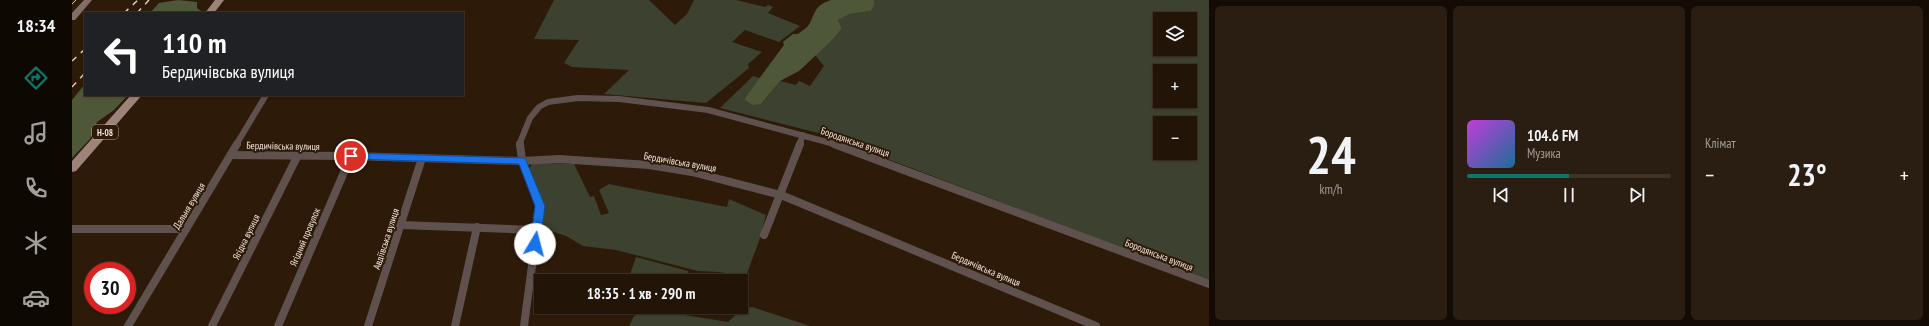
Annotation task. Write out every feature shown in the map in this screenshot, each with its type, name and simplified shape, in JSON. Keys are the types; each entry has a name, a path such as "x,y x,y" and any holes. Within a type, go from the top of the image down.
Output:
{"main road":[{"path":"72,18 88,0"},
{"path":"209,12 220,0"},
{"name":"Н-08","path":"72,168 136,96"}],"street":[{"name":"Дальня вулиця","path":"128,326 265,96"},
{"name":"Бородянська вулиця","path":"524,326 540,206 522,161 519,145 535,112 539,107 548,102 578,98 619,99 708,110 839,145 1209,284"},
{"path":"764,235 781,195 803,135"},
{"name":"Бердичівська вулиця","path":"231,155 297,157 351,156 522,161 559,159 649,165 692,172 781,195 1096,326"},
{"name":"Ягідний провулок","path":"278,326 351,156"},
{"name":"Ягідна вулиця","path":"212,326 297,157"},
{"name":"Авдіївська вулиця","path":"368,326 422,158"},
{"path":"400,225 537,230"},
{"path":"455,326 477,227"},
{"path":"72,229 186,229"}],"green space":[{"path":"178,0 197,2 197,8 202,12 151,12 159,3"},
{"path":"554,0 649,0 675,25 687,14 694,0 736,0 765,7 768,5 773,7 768,13 800,26 779,42 745,30 732,42 762,52 748,64 749,68 706,103 604,94 629,70 572,67 564,63 579,40 534,39"},
{"path":"831,0 874,0 875,4 871,11 850,14 838,20 842,28 831,41 799,71 780,81 761,104 752,105 744,99 784,45 783,42 793,34 798,34 805,29 819,6"},
{"path":"874,0 1209,0 1209,281 822,134 720,108 753,76 760,78 744,99 761,104 780,81 796,85 799,81 810,86 824,66 815,55 842,28 838,20 850,14 871,11 875,4"},
{"path":"84,85 84,96 127,96 114,110 97,122 90,139 72,158 72,100"},
{"path":"532,164 574,164 590,197 594,196 601,215 609,213 599,190 609,184 727,207 729,199 766,215 759,241 747,274 698,271 616,250 583,246 566,236 541,228 543,205 529,169"},
{"path":"636,257 688,271 687,274 630,274"},
{"path":"752,307 810,326 629,326 634,316 638,314 678,314 728,322 737,314 748,314 748,308"}],"tram line":[{"path":"72,4 76,0"}],"railway":[{"path":"125,12 138,0"},
{"path":"138,12 149,0"},
{"path":"72,61 84,50"},
{"path":"72,87 84,74"}],"route":[{"path":"351,156 522,161 540,206 535,244"}]}
